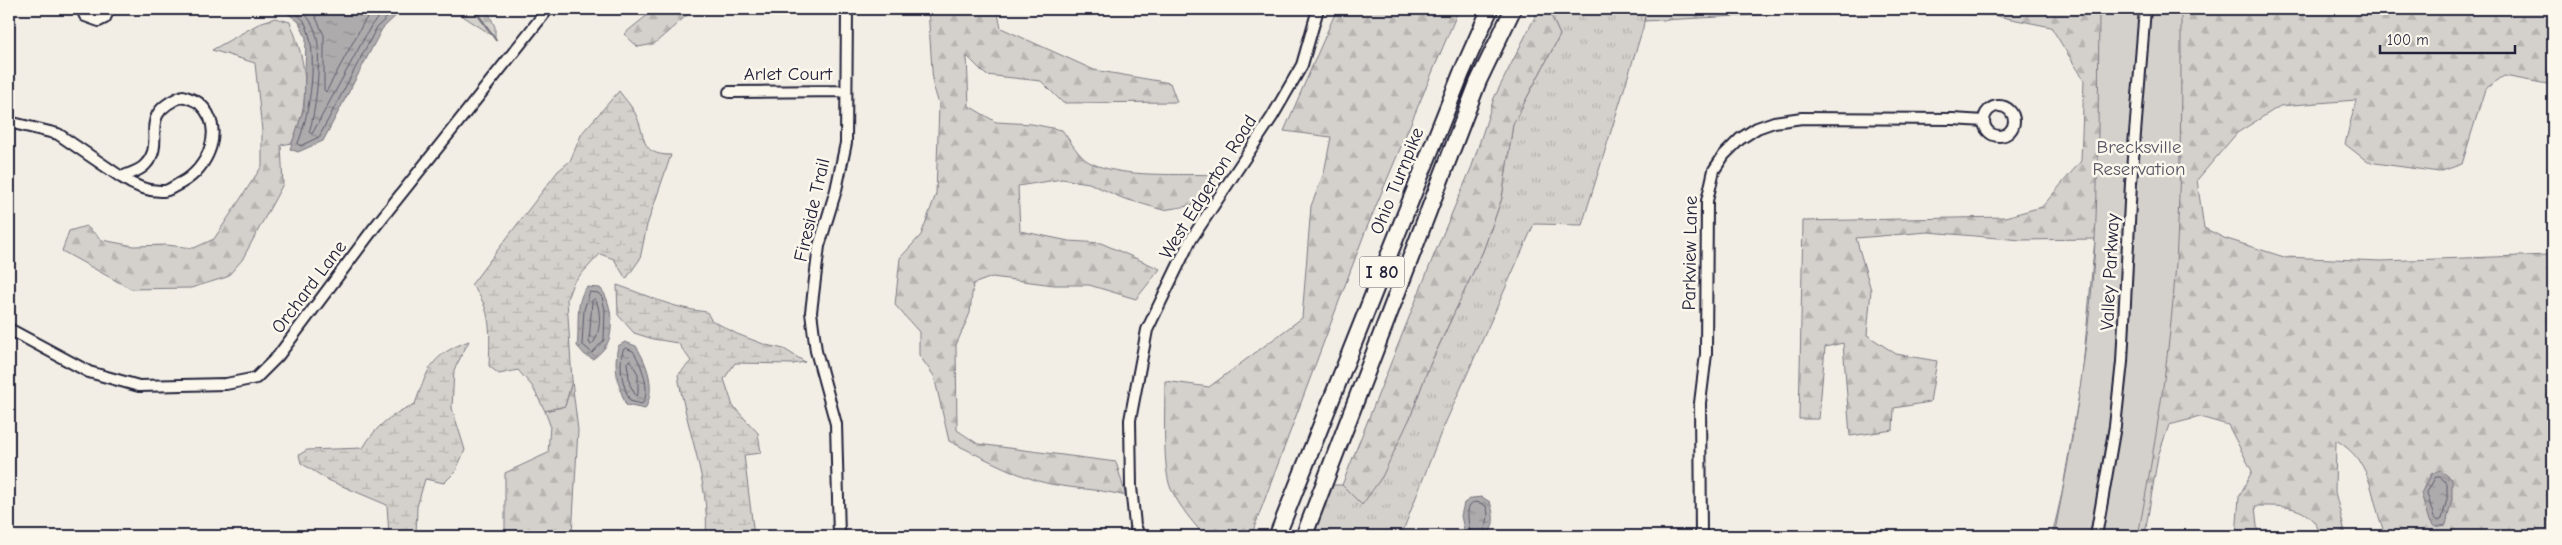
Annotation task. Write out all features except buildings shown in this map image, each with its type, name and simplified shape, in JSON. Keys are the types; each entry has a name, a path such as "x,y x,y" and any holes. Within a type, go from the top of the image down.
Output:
{"highway":[{"name":"Ohio Turnpike","path":"1277,536 1461,74 1490,9"},
{"name":"Ohio Turnpike","path":"1304,536 1478,82 1513,9"}],"street":[{"path":"82,9 85,16 99,22 105,18 109,9"},
{"name":"Orchard Lane","path":"9,329 89,372 139,386 226,384 256,378 278,356 374,228 548,9"},
{"name":"Fireside Trail","path":"839,536 836,424 816,351 811,312 819,246 836,190 846,143 847,9"},
{"name":"West Edgerton Road","path":"1139,536 1131,486 1130,420 1147,330 1190,241 1272,117 1302,65 1318,9"},
{"name":"Valley Parkway","path":"2096,536 2115,426 2122,362 2131,183 2146,9"},
{"name":"Arlet Court","path":"729,92 846,91"},
{"path":"9,122 58,134 137,188 165,191 186,180 205,162 213,139 210,116 199,102 183,96 166,102 154,117 153,154 145,166 121,177"},
{"name":"Parkview Lane","path":"1701,536 1700,402 1706,354 1707,201 1714,170 1724,155 1740,139 1756,128 1774,122 1802,118 1984,121"}],"green space":[{"path":"452,9 487,9 495,27 495,37"},
{"path":"668,9 694,9 654,44 638,47 624,34 650,13"},
{"path":"928,9 997,9 1001,28 1094,70 1170,83 1177,102 1063,103 1041,81 986,75 967,56 969,106 996,122 1032,124 1062,130 1085,160 1118,171 1152,174 1218,175 1201,204 1163,210 1122,198 1089,183 1062,179 1018,186 1020,231 1069,241 1101,243 1160,269 1136,299 1089,285 1054,285 992,277 973,284 970,313 956,345 957,430 978,444 1116,462 1126,496 1038,481 1004,468 949,441 934,376 919,355 919,332 895,305 900,258 921,235 936,194 939,104 933,85"},
{"path":"1337,9 1459,9 1365,232 1251,536 1205,536 1178,502 1168,480 1165,437 1165,381 1209,387 1302,318 1311,206 1324,173 1331,137 1284,131"},
{"path":"1539,9 1548,9 1560,35 1513,124 1502,198 1483,251 1428,369 1410,418 1382,477 1362,505 1342,485 1434,255 1472,166 1494,98"},
{"path":"1548,9 1646,9 1643,28 1582,225 1534,224 1440,435 1401,536 1313,536 1333,485 1342,485 1362,504 1410,418 1428,369 1483,251 1502,198 1513,124 1560,35"},
{"path":"1647,9 2135,9 2072,536 2052,536 2062,493 2082,377 2095,239 2021,240 1928,232 1856,238 1871,290 1867,335 1896,354 1937,361 1930,402 1894,408 1893,430 1850,436 1843,343 1825,347 1819,419 1799,419 1803,221 2005,217 2042,207 2081,161 2084,80 2051,27 1992,15 1813,12 1644,21"},
{"name":"Brecksville Reservation","path":"2099,9 2181,9 2180,167 2176,263 2170,332 2161,400 2138,536 2054,536 2067,467 2088,329 2094,259 2097,197"},
{"path":"2156,9 2553,9 2553,85 2504,76 2485,89 2462,164 2439,172 2368,162 2345,144 2356,100 2280,106 2237,133 2197,180 2204,228 2224,238 2284,257 2381,261 2549,255 2553,240 2553,536 2386,536 2370,483 2359,460 2336,440 2335,492 2346,536 2321,536 2310,518 2303,512 2294,509 2255,506 2258,536 2236,536 2239,497 2252,471 2228,425 2200,417 2169,425 2158,456 2145,534 2124,536","holes":["2432,473 2452,499 2450,507 2424,499 2423,488"]},
{"path":"275,18 290,22 301,54 305,82 302,111 292,143 281,145 283,184 242,260 227,277 191,288 131,289 62,251 69,231 86,226 102,240 134,246 166,245 194,248 214,239 262,166 262,131 255,63 212,50 262,22"},
{"path":"619,91 635,113 648,148 653,152 671,155 647,225 640,259 626,279 614,259 600,254 573,283 567,299 572,381 565,406 545,411 532,386 518,370 499,374 489,366 490,333 487,313 478,294 471,285 558,171 570,161 582,133"},
{"path":"617,285 671,305 707,312 711,320 737,334 766,345 784,349 805,362 793,364 735,363 724,379 733,406 758,433 761,453 744,455 754,536 706,536 706,516 701,475 678,375 691,361 678,343 653,339 634,333 618,315"},
{"path":"469,341 454,370 452,408 465,450 455,472 444,483 425,479 417,507 416,536 389,536 387,505 328,480 301,463 299,455 307,450 363,448 379,427 399,412 415,404 433,364 446,352"},
{"path":"572,381 578,430 572,536 505,536 505,473 548,453 550,425 545,411 565,406"}],"water":[{"path":"282,9 403,9 382,29 323,141 298,152 290,149 304,108 306,38 299,22"},
{"path":"587,287 600,288 607,299 611,315 611,331 607,344 593,359 585,355 577,346 580,300"},
{"path":"625,342 636,346 647,369 650,393 645,409 626,405 621,391 616,361 618,346"},
{"path":"2441,471 2452,479 2452,499 2446,525 2435,527 2429,521 2421,493 2433,473"},
{"path":"1482,497 1490,502 1493,525 1486,536 1468,536 1465,534 1461,516 1464,503 1472,498"}],"waterway":[{"path":"474,9 496,40"}]}
